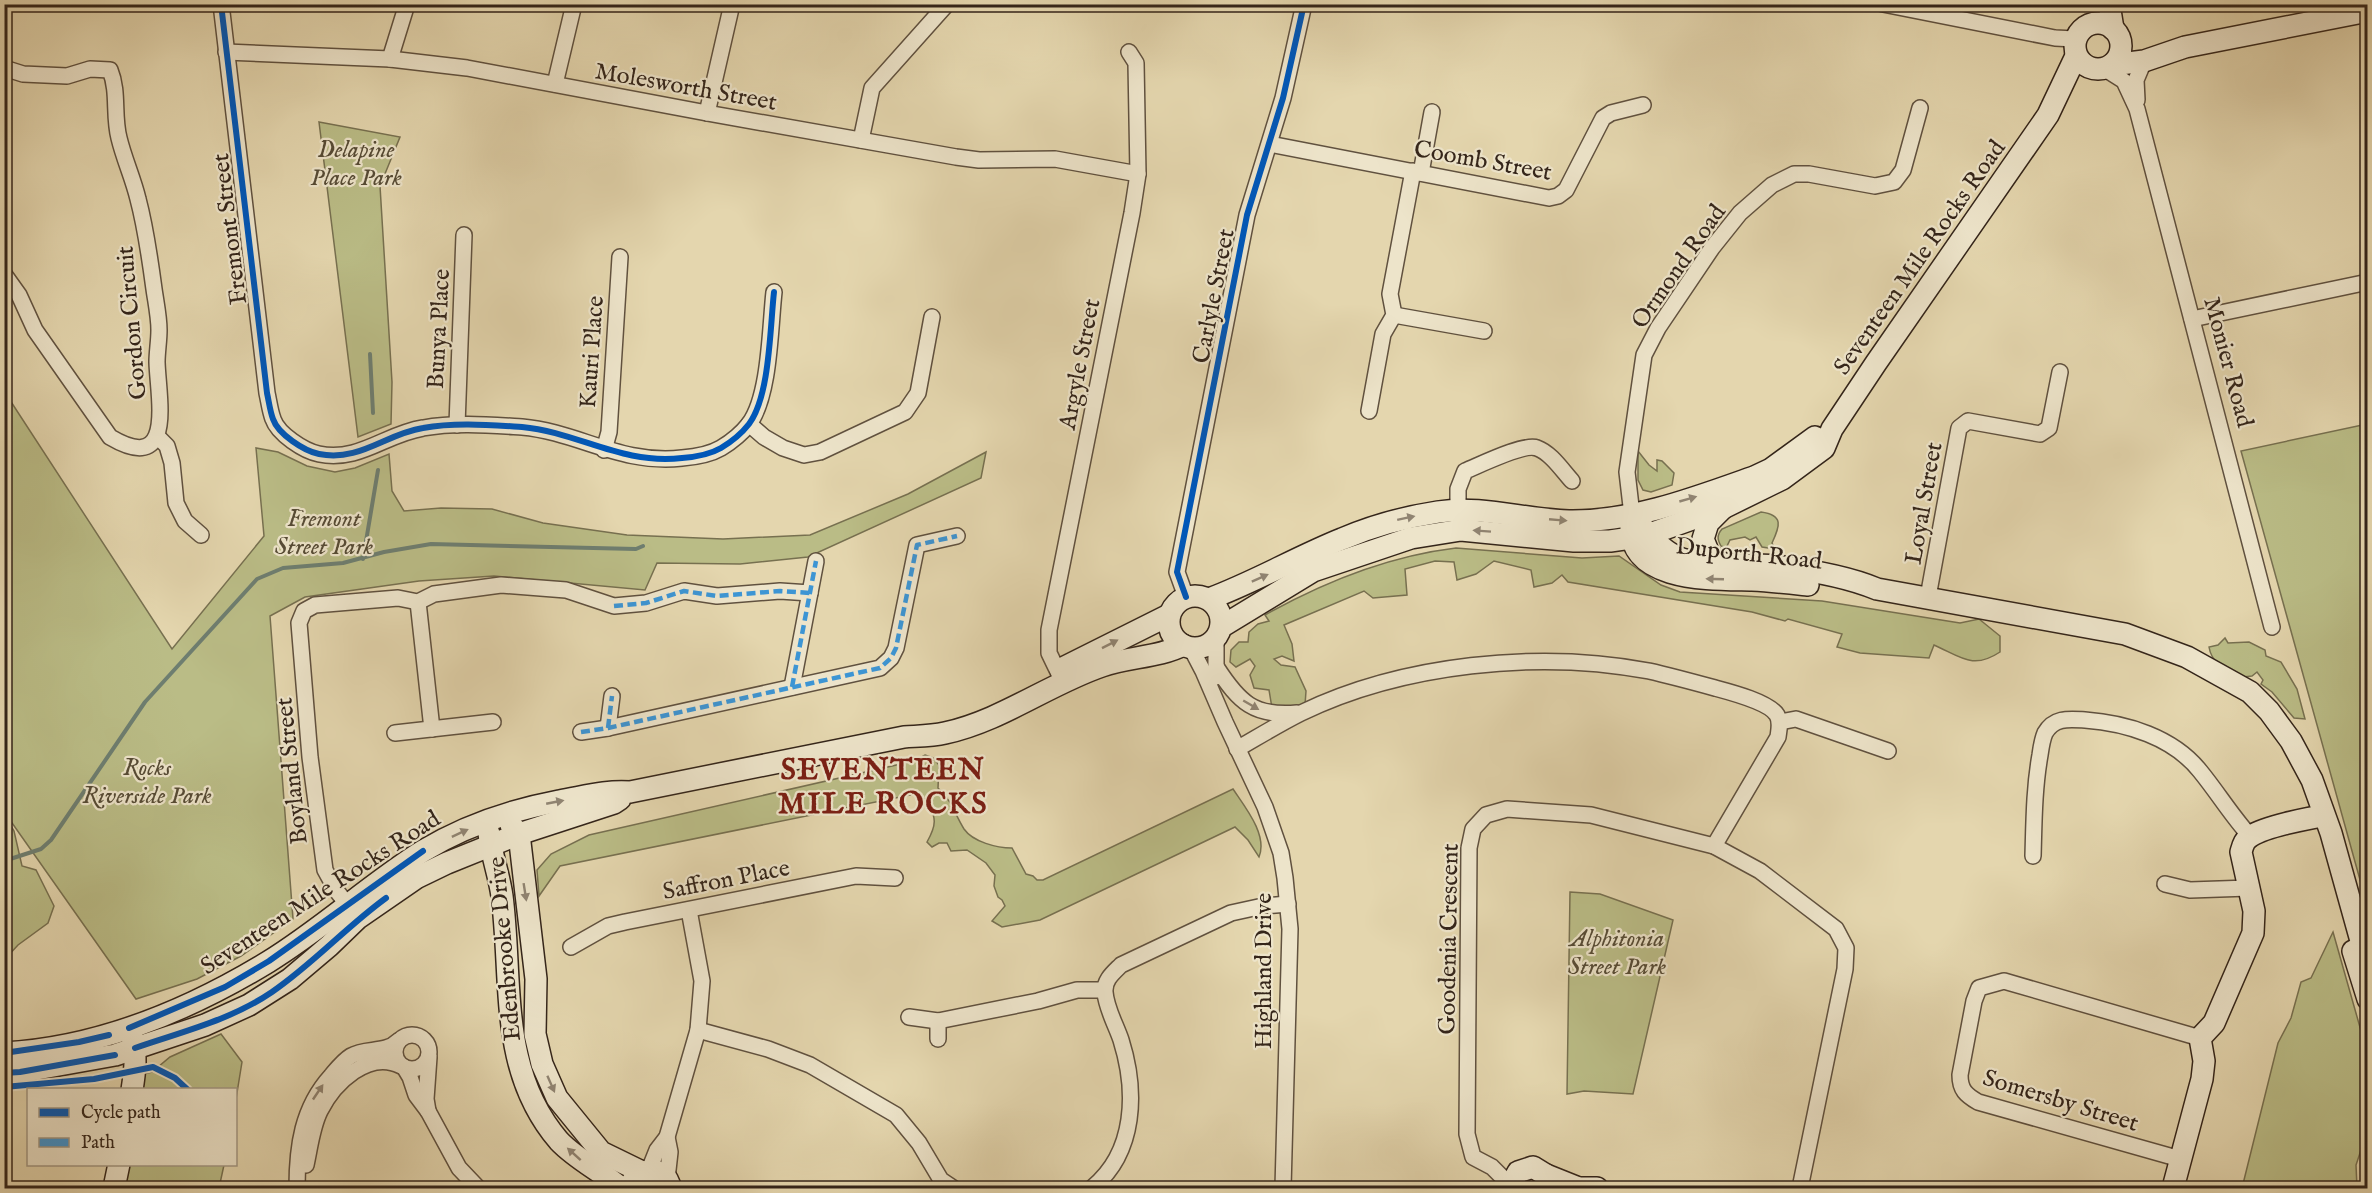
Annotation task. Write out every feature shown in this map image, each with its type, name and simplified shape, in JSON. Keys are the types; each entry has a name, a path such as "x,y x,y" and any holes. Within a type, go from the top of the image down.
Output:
{"main road":[{"path":"2092,60 2120,54 2107,23 2109,4"},
{"path":"2092,60 2144,61 2185,47 2367,11"},
{"path":"2107,23 2140,46 2185,47"},
{"name":"Seventeen Mile Rocks Road","path":"1218,633 1313,572 1425,534 1461,530 1574,541 1610,541 1641,536 1723,508 1756,493 1802,465 1824,448 1832,429 2048,115 2092,60 2086,26 2107,23"},
{"name":"Seventeen Mile Rocks Road","path":"1209,599 1279,570 1355,534 1400,519 1458,510 1568,521 1605,520 1632,515 1754,477 1771,469 1816,436 1832,429"},
{"path":"1723,508 1708,523 1703,539 1709,554 1723,564"},
{"path":"1632,515 1641,536"},
{"name":"Duporth Road","path":"1641,536 1680,559 1723,564 1775,566 1856,580 1877,589"},
{"name":"Duporth Road","path":"1641,536 1647,560 1675,575 1773,581 1853,591 1877,589 1928,597 2125,634 2187,657 2250,692 2270,711 2291,741 2312,780 2319,816"},
{"path":"1201,596 1209,599 1219,611 1218,633 1205,646 1187,647 1171,633 1169,615 1177,602 1186,597 1201,596"},
{"name":"Seventeen Mile Rocks Road","path":"1060,677 1169,615"},
{"name":"Seventeen Mile Rocks Road","path":"4,1073 20,1072 205,1025 270,993 310,964 353,912 423,851 459,832 498,817 542,804 613,791 630,792 904,737 1060,677 1131,657 1187,647"},
{"name":"Seventeen Mile Rocks Road","path":"120,1046 129,1028 225,987 416,878 519,834 614,803 630,792"},
{"path":"2173,1188 2202,1079 2204,1061 2200,1038 2214,1023 2253,933 2254,911 2241,852 2243,843 2250,836 2319,816"},
{"path":"2319,816 2367,966"},
{"path":"2319,816 2367,999"},
{"name":"Edenbrooke Drive","path":"621,1188 582,1161 560,1141 540,1114 523,1080 514,1048 502,894 489,832 498,817 511,825 519,834 536,980 535,1034 542,1064 557,1098 601,1152 658,1182"},
{"name":"Seventeen Mile Rocks Road","path":"4,1053 79,1042 120,1046"},
{"path":"119,1088 120,1046"},
{"path":"120,1046 135,1070 132,1088"},
{"path":"100,1188 105,1166"},
{"path":"114,1188 119,1166"},
{"path":"1514,1182 1533,1167 1547,1182 1573,1188 1598,1188"}],"street":[{"name":"Fremont Street","path":"221,4 267,393 274,422 293,442 320,454 340,456 360,452 404,432 457,425"},
{"path":"390,59 406,4"},
{"path":"555,84 574,4"},
{"path":"708,114 732,4"},
{"path":"861,140 872,88 947,4"},
{"name":"Carlyle Street","path":"1186,597 1177,572 1247,215 1283,98 1304,4"},
{"path":"1883,4 2055,38 2092,60"},
{"name":"Molesworth Street","path":"226,52 390,59 467,68 708,114 979,160 1054,159 1138,174"},
{"name":"Argyle Street","path":"1060,677 1049,653 1049,630 1138,174 1136,63 1129,52"},
{"name":"Monier Road","path":"2092,60 2124,81 2137,109 2272,627"},
{"name":"Monier Road","path":"2137,109 2136,80 2144,61"},
{"name":"Gordon Circuit","path":"4,68 23,74 67,76 90,69 110,70 116,83 119,138 138,198 146,236 159,329 157,362 161,425 157,436 149,445 137,448 110,437 35,330 19,295 4,274"},
{"name":"Coomb Street","path":"1270,144 1549,198 1558,196 1566,190 1603,118 1611,113 1643,105"},
{"name":"Ormond Road","path":"1632,515 1627,472 1644,355 1658,328 1712,248 1740,213 1772,185 1794,174 1809,174 1875,186 1894,182 1903,170 1920,108"},
{"path":"1369,411 1383,334 1394,315 1390,294 1432,112"},
{"name":"Bunya Place","path":"457,425 464,236"},
{"name":"Kauri Place","path":"604,450 609,432 620,257"},
{"path":"2192,320 2367,282"},
{"path":"457,425 524,428 630,456 673,459 699,456 720,449 750,424 764,387 774,292"},
{"path":"1394,315 1484,331"},
{"path":"750,424 764,437 783,448 804,455 820,452 905,412 918,393 932,317"},
{"name":"Loyal Street","path":"1928,597 1959,428 1968,421 2040,435 2049,429 2060,372"},
{"path":"157,436 167,446 172,463 176,503 185,521 201,535"},
{"path":"1458,510 1458,489 1465,471 1523,448 1535,447 1545,453 1572,481"},
{"path":"581,732 880,668 891,658 896,648 917,545 957,536"},
{"path":"792,687 816,561"},
{"path":"432,729 418,602 434,594 501,585 566,590 614,606 646,603 684,591 717,596 780,591 810,593"},
{"name":"Boyland Street","path":"353,912 329,880 322,855 310,757 299,623 304,611 315,605 398,598 418,602"},
{"name":"Highland Drive","path":"1215,695 1218,633"},
{"name":"Highland Drive","path":"1187,647 1215,695 1237,749 1265,807 1281,853 1288,904 1290,951 1283,1188"},
{"path":"1237,749 1300,713 1346,694 1424,673 1506,662 1576,662 1648,671 1729,691 1765,705 1776,713 1780,722 1778,737 1714,846"},
{"path":"1216,668 1231,689 1245,703 1263,712 1280,715 1300,713"},
{"path":"608,728 612,696"},
{"path":"1780,722 1796,719 1888,751"},
{"path":"2033,856 2035,786 2044,736 2049,726 2061,719 2109,722 2130,727 2153,736 2180,752 2199,769 2229,812 2250,836"},
{"path":"395,733 493,722"},
{"name":"Goodenia Crescent","path":"1514,1182 1473,1156 1467,1134 1469,848 1473,829 1486,815 1506,809 1591,815 1714,846 1760,871 1836,929 1846,948 1845,969 1800,1188"},
{"name":"Saffron Place","path":"571,947 608,926 856,876 874,875 895,878"},
{"path":"2165,884 2190,890 2249,888"},
{"path":"1092,1188 1102,1180 1122,1151 1130,1120 1131,1089 1127,1058 1104,990 1109,976 1121,965 1231,913 1263,906 1288,904"},
{"path":"658,1182 657,1149 668,1137 698,1030 702,981 689,910"},
{"name":"Somersby Street","path":"2180,1159 1978,1102 1966,1095 1960,1084 1960,1074 1974,1001 1979,988 2004,981 2200,1038"},
{"path":"909,1017 938,1021 1038,1001 1077,990 1104,990"},
{"path":"938,1021 938,1039"},
{"path":"698,1030 768,1049 810,1065 896,1115 919,1143 941,1180 952,1188"},
{"path":"297,1188 303,1121 317,1092 351,1056 386,1048 410,1034 421,1037 428,1045 426,1095 428,1110"},
{"path":"398,1041 394,1053 459,1168 464,1188"},
{"path":"297,1188 320,1113 342,1082 356,1070 375,1062 391,1061 412,1069 420,1067 429,1056"},
{"path":"459,1168 478,1188"}],"green space":[{"name":"Delapine Place Park","path":"319,122 400,137 380,186 392,382 391,424 358,437"},
{"name":"Rocks Riverside Park","path":"4,391 172,649 264,536 256,448 278,452 307,466 335,472 355,468 389,454 392,491 404,511 441,508 492,509 543,523 627,535 723,539 810,535 908,494 986,452 981,478 808,557 740,564 657,563 645,590 494,576 419,581 305,597 270,616 293,919 241,956 197,979 136,999 5,813"},
{"path":"2368,424 2367,905 2241,451"},
{"path":"1638,451 1657,471 1657,460 1662,461 1674,473 1672,485 1651,492 1643,490 1638,480"},
{"path":"1761,512 1768,513 1777,519 1778,527 1772,543 1775,549 1762,547 1756,537 1750,540 1745,537 1730,540 1726,548 1721,546 1718,537 1722,529"},
{"path":"1456,548 1582,558 1619,556 1661,585 1680,592 1822,601 1960,623 1979,619 2000,636 2000,652 1974,661 1934,645 1929,658 1860,653 1837,647 1842,634 1788,619 1785,621 1752,612 1568,582 1562,575 1552,583 1534,587 1531,570 1494,561 1476,574 1457,580 1454,562 1435,561 1405,569 1407,595 1373,598 1364,591 1284,625 1292,644 1294,661 1282,656 1274,659 1281,665 1295,667 1306,691 1305,705 1272,708 1269,690 1254,688 1250,675 1255,666 1250,659 1236,667 1230,662 1231,650 1239,642 1248,642 1249,632 1258,624 1269,621 1265,615 1287,603 1334,581 1382,564"},
{"path":"2225,638 2228,643 2249,642 2265,650 2266,656 2281,662 2297,689 2305,719 2294,718 2272,692 2261,684 2263,680 2257,672 2252,676 2239,677 2227,672 2219,665 2212,657 2209,647 2218,645"},
{"path":"925,755 933,758 939,765 938,788 950,803 968,834 986,843 1012,848 1026,874 1037,880 1043,880 1233,789 1258,831 1261,849 1259,857 1248,840 1235,827 1040,920 1002,927 992,921 1005,906 994,886 995,875 986,863 967,850 951,851 947,843 939,843 932,847 927,842 934,826 933,812 928,800 915,794 560,866 539,896 537,870 551,854 589,835 914,761"},
{"path":"5,816 14,831 22,866 36,870 54,906 48,923 18,945 5,959"},
{"name":"Alphitonia Street Park","path":"1570,892 1600,894 1673,920 1633,1094 1584,1091 1567,1094"},
{"path":"2333,932 2367,1052 2367,1132 2356,1165 2357,1188 2242,1188 2278,1043 2291,1018 2301,982 2311,978"},
{"path":"221,1034 242,1062 237,1093 237,1088 140,1088 143,1074 152,1072 170,1057"},
{"path":"126,1166 224,1166 219,1188 122,1188"}],"waterway":[{"path":"370,354 373,413"},
{"path":"363,559 378,470"},
{"path":"4,861 41,849 51,840 145,702 257,579 283,568 343,563 384,552 431,544 636,549 643,546"}],"marked path":[{"path":"581,732 880,668 891,658 896,648 917,545 957,536"},
{"path":"792,687 816,561"},
{"path":"614,606 646,603 684,591 717,596 780,591 810,593"},
{"path":"608,728 612,696"}],"cycle path":[{"path":"221,4 267,393 276,425 292,441 306,449 319,454 347,454 409,431 435,426 472,424 542,430 639,457 682,458 712,452 725,446 740,434 756,412 765,379 774,292"},
{"path":"1186,597 1177,572 1247,215 1283,98 1304,4"},
{"path":"129,1028 225,987 269,961 423,851"},
{"path":"135,1048 205,1024 256,1002 301,970 386,898"},
{"path":"4,1053 79,1042 109,1035"},
{"path":"4,1073 115,1055"},
{"path":"4,1087 94,1079 153,1067 175,1078 186,1088"}],"district":[{"name":"SEVENTEEN MILE ROCKS","path":"883,786"}],"park label":[{"name":"Fremont Street Park","path":"324,532"}]}
